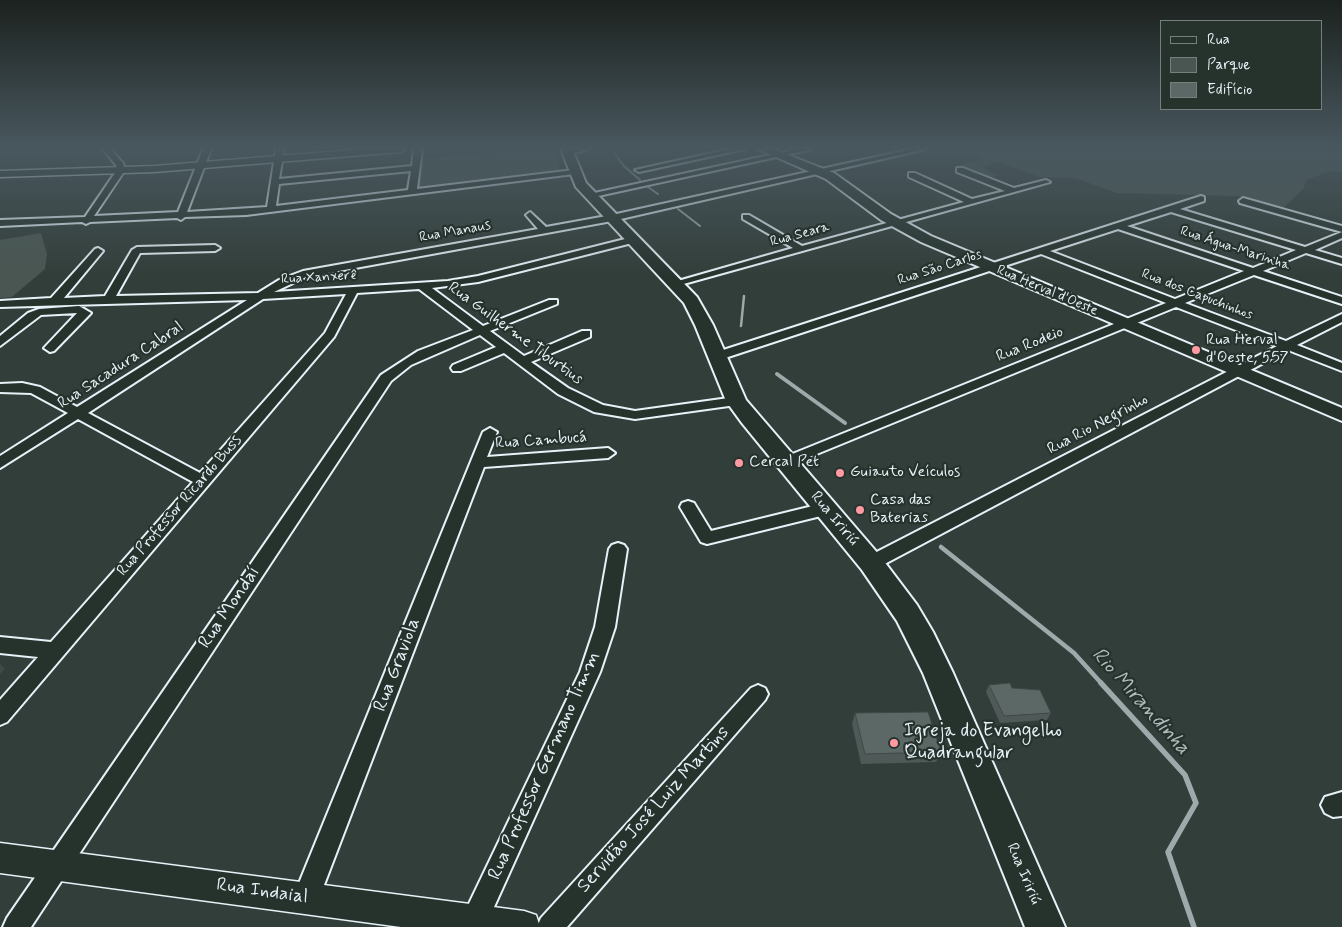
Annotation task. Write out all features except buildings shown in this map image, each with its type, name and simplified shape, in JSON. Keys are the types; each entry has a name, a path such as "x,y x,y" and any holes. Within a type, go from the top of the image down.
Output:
{"main road":[{"name":"Rua Iririú","path":"587,192 676,283 698,313 736,401 871,563 907,612 922,640 1045,927"},
{"name":"Rua Herval d'Oeste","path":"854,192 895,223 926,239 1342,415"}],"street":[{"path":"86,221 106,192"},
{"path":"181,217 190,192"},
{"path":"271,210 274,192"},
{"path":"0,223 181,217 271,210 410,192"},
{"path":"589,195 602,192"},
{"name":"Rua Manaus","path":"260,296 283,282 312,272 612,218 728,192"},
{"path":"950,192 971,202"},
{"name":"Rua Seara","path":"676,283 1008,192"},
{"name":"Rua São Carlos","path":"718,356 1201,200"},
{"path":"1243,201 1342,229"},
{"path":"1172,209 1342,261"},
{"path":"530,215 544,230"},
{"path":"746,217 801,249"},
{"path":"112,231 125,219"},
{"name":"Rua Água-Marinha","path":"1118,226 1342,301"},
{"name":"Rua Rodeio","path":"785,462 1342,235"},
{"name":"Rua Xanxerê","path":"0,304 109,299 260,296 423,287 478,279 633,240"},
{"path":"109,299 138,250 215,248"},
{"path":"56,301 98,251"},
{"name":"Rua dos Capuchinhos","path":"1041,251 1342,367"},
{"name":"Rua Guilherme Tiburtius","path":"423,287 573,398 609,412 648,414 736,401"},
{"name":"Rua Professor Ricardo Buss","path":"0,715 330,334 353,291"},
{"name":"Rua Sacadura Cabral","path":"0,464 260,296"},
{"path":"72,309 82,300"},
{"name":"Rua Mondaí","path":"16,927 386,378 407,362 480,330 553,302"},
{"path":"0,342 32,315 47,310 72,309 79,309 85,313 50,348"},
{"name":"Rua Rio Negrinho","path":"871,563 1342,317"},
{"path":"522,361 586,334"},
{"path":"457,368 505,348"},
{"path":"0,388 30,388 202,480"},
{"name":"Rua Graviola","path":"306,898 490,432"},
{"name":"Rua Cambucá","path":"478,462 608,453"},
{"path":"688,507 707,538 825,509"},
{"name":"Rua Professor Germano Timm","path":"474,920 590,672 605,627 618,549"},
{"path":"0,645 55,651"},
{"name":"Servidão José Luiz Martins","path":"550,927 758,694"},
{"name":"Rua Indaial","path":"0,858 306,898 394,918 474,920 524,927"}],"green space":[{"path":"1115,192 1300,192 1282,209 1238,196"},
{"path":"41,233 47,254 45,269 12,297 0,298 0,240"}],"waterway":[{"name":"Rio Mirandinha","path":"678,209 700,226"},
{"name":"Rio Mirandinha","path":"741,326 744,296"},
{"name":"Rio Mirandinha","path":"777,374 845,423"},
{"name":"Rio Mirandinha","path":"941,547 1074,653 1102,684"},
{"name":"Rio Mirandinha","path":"1101,683 1185,775 1196,803 1168,852 1194,927"}],"place":[{"name":"Rua Herval d'Oeste, 557","path":"1196,350"},
{"name":"Cercal Pet","path":"739,463"},
{"name":"Guiauto Veículos","path":"840,473"},
{"name":"Casa das Baterias","path":"860,510"},
{"name":"Igreja do Evangelho Quadrangular","path":"894,743"}]}
